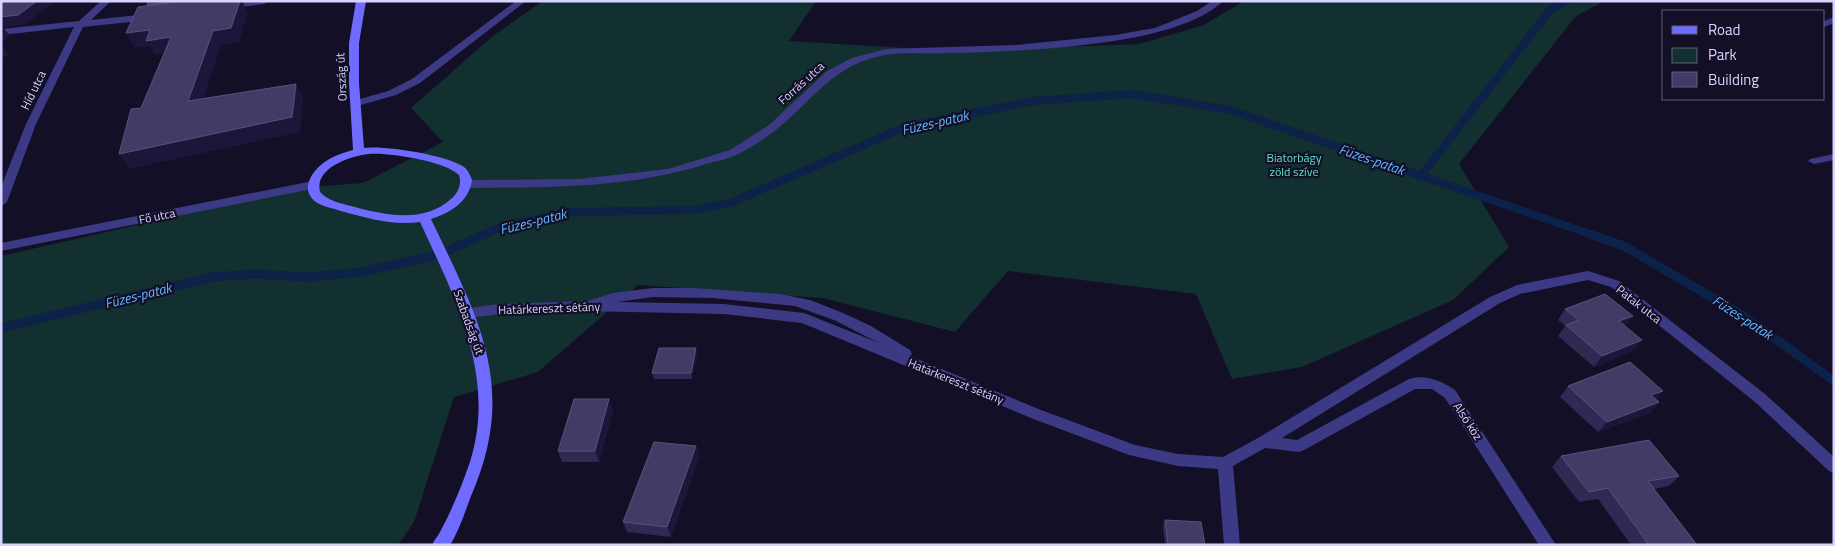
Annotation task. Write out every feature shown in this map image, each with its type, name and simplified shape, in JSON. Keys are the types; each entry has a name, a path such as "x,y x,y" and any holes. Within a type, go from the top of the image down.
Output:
{"main road":[{"name":"Ország út","path":"359,151 357,103 354,83 354,43 361,1"},
{"path":"383,150 450,165 460,170 465,176 466,184 461,194 450,206 424,217 396,219 321,201 315,195 313,185 318,176 332,162 359,151 383,150"},
{"name":"Szabadság út","path":"424,217 468,313 482,356 486,380 486,418 478,459 446,537 440,545"}],"street":[{"name":"Híd utca","path":"1,202 31,124 79,26 107,1"},
{"path":"214,8 264,1"},
{"path":"357,103 392,93 416,81 522,1"},
{"name":"Forrás utca","path":"466,184 578,183 669,172 734,152 773,127 831,73 855,60 886,52 1015,48 1114,38 1157,30 1200,13 1219,1"},
{"path":"1,32 79,26 158,16"},
{"path":"1814,160 1834,157"},
{"name":"Fő utca","path":"1,247 313,185"},
{"name":"Patak utca","path":"1263,442 1495,300 1517,290 1588,275 1616,284 1760,398 1834,467"},
{"name":"Határkereszt sétány","path":"468,313 500,309 582,306 724,308 804,318 1036,414 1134,451 1178,460 1225,463"},
{"name":"Alsó köz","path":"1263,442 1299,446 1414,383 1435,384 1450,394 1548,545"},
{"path":"1232,545 1225,463 1263,442"}],"green space":[{"name":"Biatorbágy zöld szíve","path":"543,1 816,1 789,41 955,51 1139,44 1204,25 1244,1 1605,1 1576,16 1459,164 1509,247 1453,300 1302,367 1232,379 1196,294 1008,271 955,332 823,298 638,285 538,372 454,397 414,522 398,545 1,545 1,256 299,188 363,183 443,142 411,108 494,35"}],"building":[{"path":"1,1 37,1 18,15 1,17"},
{"path":"149,1 181,1 147,5"},
{"path":"181,1 240,1 231,28 213,31 188,101 296,84 292,117 119,154 131,109 141,108 171,37 146,41 150,30 126,33 138,7"},
{"path":"1605,294 1633,316 1619,321 1642,340 1602,356 1566,325 1579,320 1565,309"},
{"path":"659,348 696,348 691,373 652,373"},
{"path":"1630,362 1663,391 1651,395 1659,402 1607,422 1568,386"},
{"path":"574,399 609,399 595,451 558,451"},
{"path":"1649,440 1679,476 1648,481 1697,545 1649,545 1608,488 1589,492 1561,456"},
{"path":"654,442 696,446 667,527 623,522"},
{"path":"1165,520 1201,522 1205,545 1168,545"}],"waterway":[{"path":"1421,176 1551,9 1567,1"},
{"name":"Füzes-patak","path":"483,235 506,225 571,212 693,210 730,203 905,127 1033,101 1132,94 1230,110 1421,176"},
{"name":"Füzes-patak","path":"1421,176 1593,235"},
{"name":"Füzes-patak","path":"1,328 213,277 254,274 307,277 362,272 441,254 485,234"},
{"name":"Füzes-patak","path":"1589,234 1624,246 1742,315 1834,381"}]}
